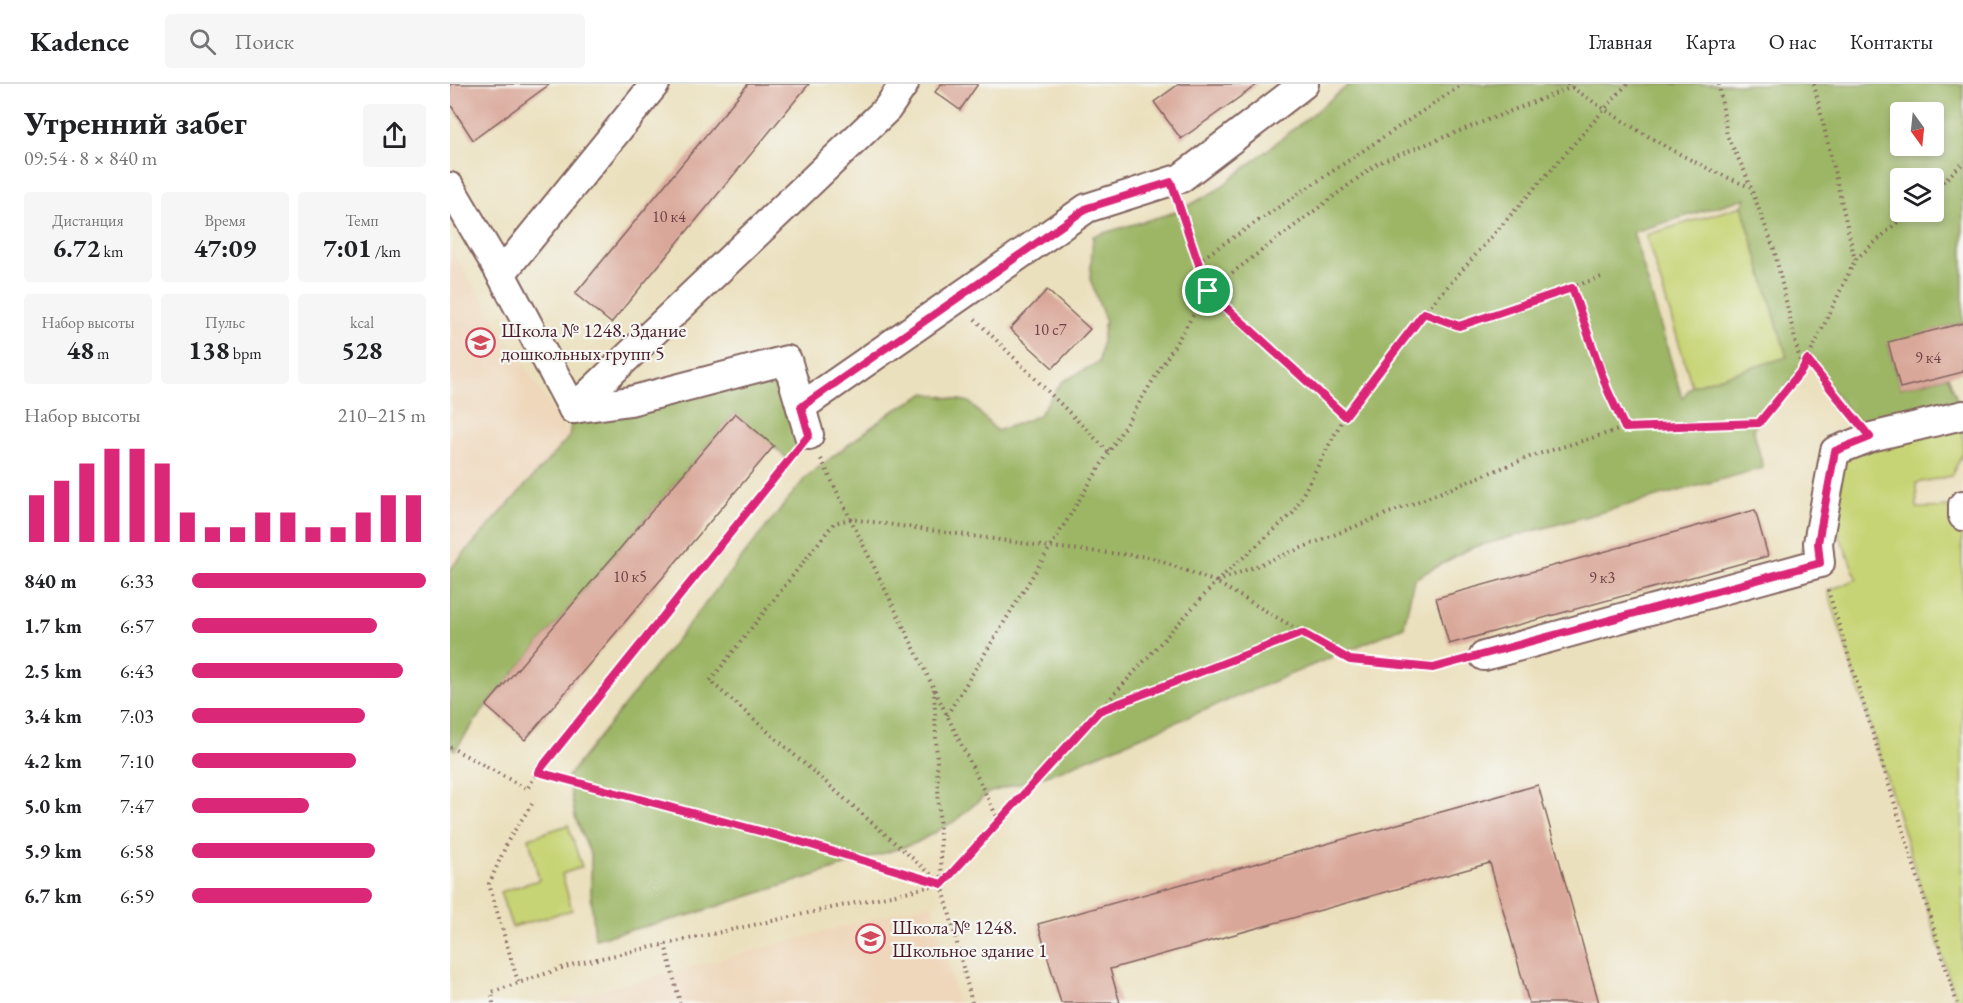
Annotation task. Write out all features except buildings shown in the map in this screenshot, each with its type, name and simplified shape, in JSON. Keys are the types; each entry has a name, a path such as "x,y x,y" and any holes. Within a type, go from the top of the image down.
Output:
{"lane":[{"path":"501,274 655,84"},
{"path":"573,409 887,109 904,84"},
{"path":"801,407 1087,208 1181,178 1304,84"},
{"path":"450,187 458,223 501,274 573,409"},
{"path":"573,409 630,401 787,360 809,435"},
{"path":"1484,656 1820,563 1818,543 1835,451 1870,437 1963,415"},
{"path":"1963,505 1963,516"}],"path":[{"path":"1198,261 1463,84"},
{"path":"493,1003 492,992 574,964 942,884 1216,582 1293,513 1345,416 1424,313 1445,287 1606,111 1627,84"},
{"path":"1719,84 1727,136 1751,187 1774,249 1802,370"},
{"path":"1814,84 1855,260"},
{"path":"947,715 1208,291 1378,163 1569,86 1606,111 1708,170 1751,187"},
{"path":"1944,181 1963,163"},
{"path":"1171,182 1208,291 1345,416"},
{"path":"1216,582 1532,456 1625,428 1759,423 1802,370 1855,260 1898,222"},
{"path":"1424,313 1459,326 1604,276"},
{"path":"1572,288 1607,389 1625,428"},
{"path":"956,300 1109,452"},
{"path":"1807,360 1870,437"},
{"path":"450,747 527,789 538,772 809,435 999,821"},
{"path":"942,884 711,681 834,522 851,519 1050,547 1150,557 1216,582 1350,660 1433,668 1484,656"},
{"path":"1820,563 1957,1003"},
{"path":"1099,711 1302,633"},
{"path":"934,689 942,884 972,1003"},
{"path":"538,772 801,842 942,884"},
{"path":"518,982 489,884 509,839 532,804"},
{"path":"665,944 680,1003"}],"shaded area":[{"name":"Школа № 1248. Здание дошкольных групп 5","path":"450,247 569,437 450,569"},
{"name":"Школа № 1248. Школьное здание 1","path":"932,903 958,1003 552,1003 672,972"}],"green space":[{"path":"1350,84 1963,84 1963,323 1888,343 1900,388 1948,376 1963,414 1871,437 1807,360 1753,428 1763,468 1471,548 1414,579 1404,627 1059,771 988,793 955,821 916,843 690,915 595,939 591,897 591,856 575,817 568,776 806,477 890,413 926,393 969,402 997,431 1038,416 1062,382 1099,362 1105,320 1090,279 1093,236 1179,211 1217,190","holes":["1746,198 1742,206 1787,357 1692,386 1682,398 1633,232"]},
{"path":"1742,206 1787,357 1692,386 1646,235"},
{"path":"787,360 809,435 789,460 735,413 486,706 455,750 450,747 450,569 569,437 573,409"},
{"path":"1963,415 1963,453 1951,476 1916,483 1917,508 1962,507 1963,1003 1957,1003 1828,591 1857,579 1825,499 1835,451"},
{"path":"568,825 582,867 562,874 572,910 512,927 500,892 539,880 529,838"}],"place":[{"name":"Школа № 1248. Здание дошкольных групп 5","path":"480,342"},
{"name":"Школа № 1248. Школьное здание 1","path":"871,938"}],"route":[{"path":"1171,182 1208,291 1345,416 1424,313 1459,326 1572,288 1607,389 1625,428 1759,423 1802,370 1807,360 1870,437 1835,451 1818,543 1820,563 1433,668 1350,660 1302,633 1099,711 942,884 801,842 538,772 809,435 801,407 1087,208 1171,182"}]}
